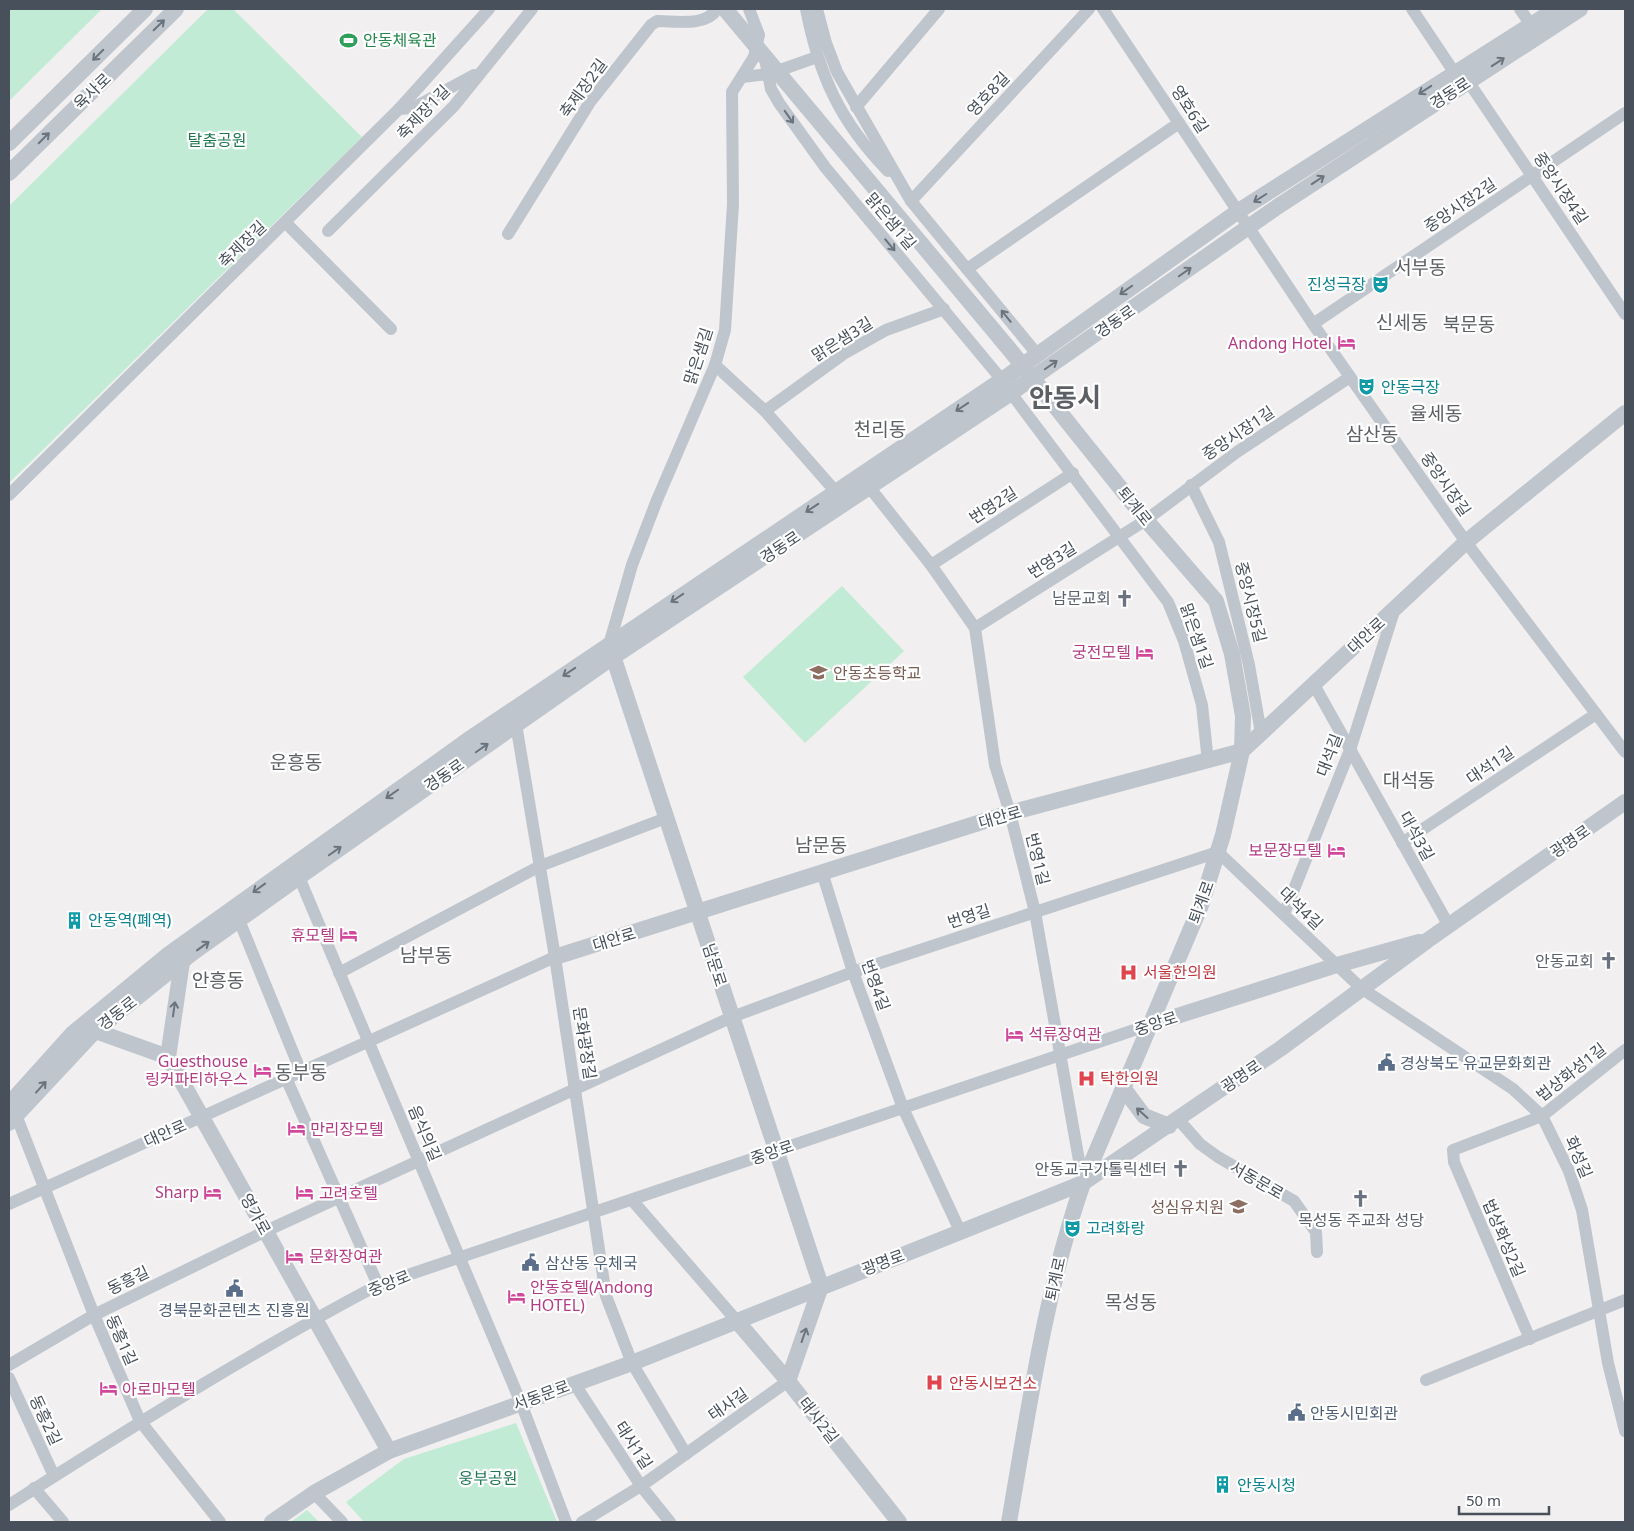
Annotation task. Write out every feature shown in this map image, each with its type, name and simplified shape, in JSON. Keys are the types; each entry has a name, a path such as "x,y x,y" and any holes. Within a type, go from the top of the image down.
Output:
{"street":[{"name":"육사로","path":"9,143 145,9"},
{"name":"육사로","path":"9,173 176,9"},
{"name":"축제장길","path":"9,494 286,223 399,109 489,9"},
{"name":"축제장1길","path":"328,231 454,106 532,9"},
{"name":"축제장2길","path":"508,234 590,102 651,25 656,21 700,20 714,13 717,9"},
{"name":"퇴계로","path":"725,9 1022,365 1146,520 1216,601 1232,654 1243,716 1242,751 1218,852 1201,905 1083,1183 1062,1245 1037,1367 1009,1522"},
{"path":"749,9 759,35"},
{"path":"806,9 822,74 837,105 874,156 901,183"},
{"path":"817,9 826,43 837,72 911,201 1036,354"},
{"path":"856,107 939,9"},
{"name":"영호8길","path":"911,201 1089,9"},
{"name":"영호6길","path":"1103,9 1180,123 1248,229"},
{"path":"1412,9 1454,72"},
{"path":"1520,9 1531,25"},
{"name":"경동로","path":"11,1114 88,1028 176,949 283,871 468,740 870,488 1007,386 1022,365 1036,354 1237,212 1454,72 1556,9"},
{"name":"경동로","path":"88,1028 516,724 611,651 836,492 1007,386 1032,378 1248,229 1468,81 1580,9"},
{"name":"맑은샘1길","path":"759,35 771,89 825,167 1007,386 1168,602 1184,641 1202,705 1208,762"},
{"name":"맑은샘길","path":"611,651 632,565 657,500 715,365 725,330 732,224 732,92 754,58 759,35"},
{"path":"742,77 769,74 817,57"},
{"path":"399,109 413,108 440,95 482,70"},
{"name":"중앙시장4길","path":"1468,81 1625,314"},
{"name":"중앙시장2길","path":"1313,324 1625,113"},
{"path":"967,269 1180,123"},
{"path":"286,223 391,329"},
{"name":"중앙시장길","path":"1248,229 1466,542 1596,714 1624,747"},
{"name":"맑은샘3길","path":"765,411 845,353 886,330 944,309"},
{"path":"715,365 765,411 836,492"},
{"name":"중앙시장1길","path":"1146,520 1191,485 1350,377"},
{"name":"대안로","path":"9,1204 555,957 1010,813 1208,762 1242,751 1396,605 1466,542 1625,413"},
{"name":"번영2길","path":"931,565 1073,473"},
{"name":"중앙시장5길","path":"1191,485 1219,542 1249,665 1262,733"},
{"name":"번영1길","path":"870,488 931,565 975,628 995,765 1010,813 1035,912 1062,1055 1083,1183"},
{"name":"번영3길","path":"975,628 1146,520"},
{"name":"대석길","path":"1284,914 1350,750 1396,605"},
{"name":"남문로","path":"611,651 821,1286"},
{"name":"대석3길","path":"1313,683 1449,926"},
{"name":"대석1길","path":"1402,843 1596,714"},
{"name":"문화광장길","path":"516,724 555,957 606,1296 632,1362"},
{"name":"광명로","path":"821,1286 1083,1183 1280,1049 1428,940 1625,802"},
{"path":"339,973 540,866 666,818"},
{"name":"대석4길","path":"1218,852 1361,988"},
{"name":"번영길","path":"575,1088 732,1017 853,972 1218,852"},
{"name":"번영4길","path":"822,872 853,972 903,1108"},
{"name":"음식의길","path":"299,877 520,1403 566,1522"},
{"path":"239,920 302,1072"},
{"name":"중앙로","path":"9,1504 140,1421 315,1318 378,1285 1152,1024 1337,964 1428,940"},
{"path":"88,1028 168,1057 182,962"},
{"name":"화성길","path":"1361,988 1513,1089 1542,1116 1569,1171 1582,1210 1599,1312 1625,1427"},
{"name":"법상화성1길","path":"1453,1150 1542,1116 1624,1055"},
{"name":"영가로","path":"168,1057 389,1450"},
{"path":"286,1078 378,1285"},
{"name":"동흥길","path":"9,1365 94,1315 266,1231 575,1088"},
{"path":"1124,1089 1144,1116 1173,1122"},
{"path":"903,1108 960,1231"},
{"path":"11,1114 44,1188"},
{"name":"서동문로","path":"1173,1122 1218,1157 1294,1202 1316,1232 1317,1252"},
{"name":"법상화성2길","path":"1453,1150 1454,1162 1530,1339"},
{"name":"동흥1길","path":"44,1188 94,1315 140,1421"},
{"path":"632,1200 736,1320"},
{"path":"788,1381 821,1286"},
{"name":"서동문로","path":"272,1522 314,1493 389,1450 632,1362 821,1286"},
{"path":"1426,1380 1625,1300"},
{"name":"태사2길","path":"736,1320 788,1381 899,1522"},
{"path":"632,1362 686,1454"},
{"name":"동흥2길","path":"9,1378 54,1476"},
{"name":"태사길","path":"582,1522 641,1486 788,1381"},
{"name":"태사1길","path":"574,1383 641,1486 670,1522"},
{"path":"140,1421 220,1522"},
{"path":"34,1488 62,1522"},
{"path":"314,1493 342,1522"}],"green space":[{"path":"9,9 102,9 9,101"},
{"name":"탈춤공원","path":"208,9 233,9 362,137 9,483 9,206"},
{"path":"842,586 904,651 805,743 743,677"},
{"name":"웅부공원","path":"516,1423 557,1522 364,1522 346,1502 404,1459"},
{"path":"307,1510 319,1522 291,1522"}],"place":[{"name":"안동체육관","path":"349,40"},
{"name":"진성극장","path":"1380,284"},
{"name":"Andong Hotel","path":"1346,343"},
{"name":"안동극장","path":"1367,387"},
{"name":"남문교회","path":"1125,598"},
{"name":"궁전모텔","path":"1145,652"},
{"name":"안동초등학교","path":"819,673"},
{"name":"보문장모텔","path":"1336,850"},
{"name":"안동역(폐역)","path":"74,920"},
{"name":"휴모텔","path":"349,935"},
{"name":"안동교회","path":"1608,961"},
{"name":"서울한의원","path":"1129,972"},
{"name":"석류장여관","path":"1014,1034"},
{"name":"경상북도 유교문화회관","path":"1386,1063"},
{"name":"Guesthouse 링커파티하우스","path":"262,1070"},
{"name":"탁한의원","path":"1086,1078"},
{"name":"만리장모텔","path":"296,1129"},
{"name":"안동교구가톨릭센터","path":"1181,1169"},
{"name":"Sharp","path":"213,1192"},
{"name":"고려호텔","path":"305,1193"},
{"name":"목성동 주교좌 성당","path":"1361,1199"},
{"name":"성심유치원","path":"1238,1207"},
{"name":"고려화랑","path":"1072,1228"},
{"name":"문화장여관","path":"295,1256"},
{"name":"삼산동 우체국","path":"531,1263"},
{"name":"경북문화콘텐츠 진흥원","path":"234,1288"},
{"name":"안동호텔(Andong HOTEL)","path":"516,1296"},
{"name":"안동시보건소","path":"935,1383"},
{"name":"아로마모텔","path":"108,1389"},
{"name":"안동시민회관","path":"1296,1413"},
{"name":"안동시청","path":"1223,1485"}],"district":[{"name":"서부동","path":"1420,267"},
{"name":"신세동","path":"1402,322"},
{"name":"북문동","path":"1469,324"},
{"name":"안동시","path":"1065,397"},
{"name":"율세동","path":"1436,413"},
{"name":"천리동","path":"880,429"},
{"name":"삼산동","path":"1372,434"},
{"name":"운흥동","path":"296,762"},
{"name":"대석동","path":"1409,780"},
{"name":"남문동","path":"821,845"},
{"name":"남부동","path":"426,955"},
{"name":"안흥동","path":"218,980"},
{"name":"동부동","path":"301,1072"},
{"name":"목성동","path":"1131,1302"}]}
